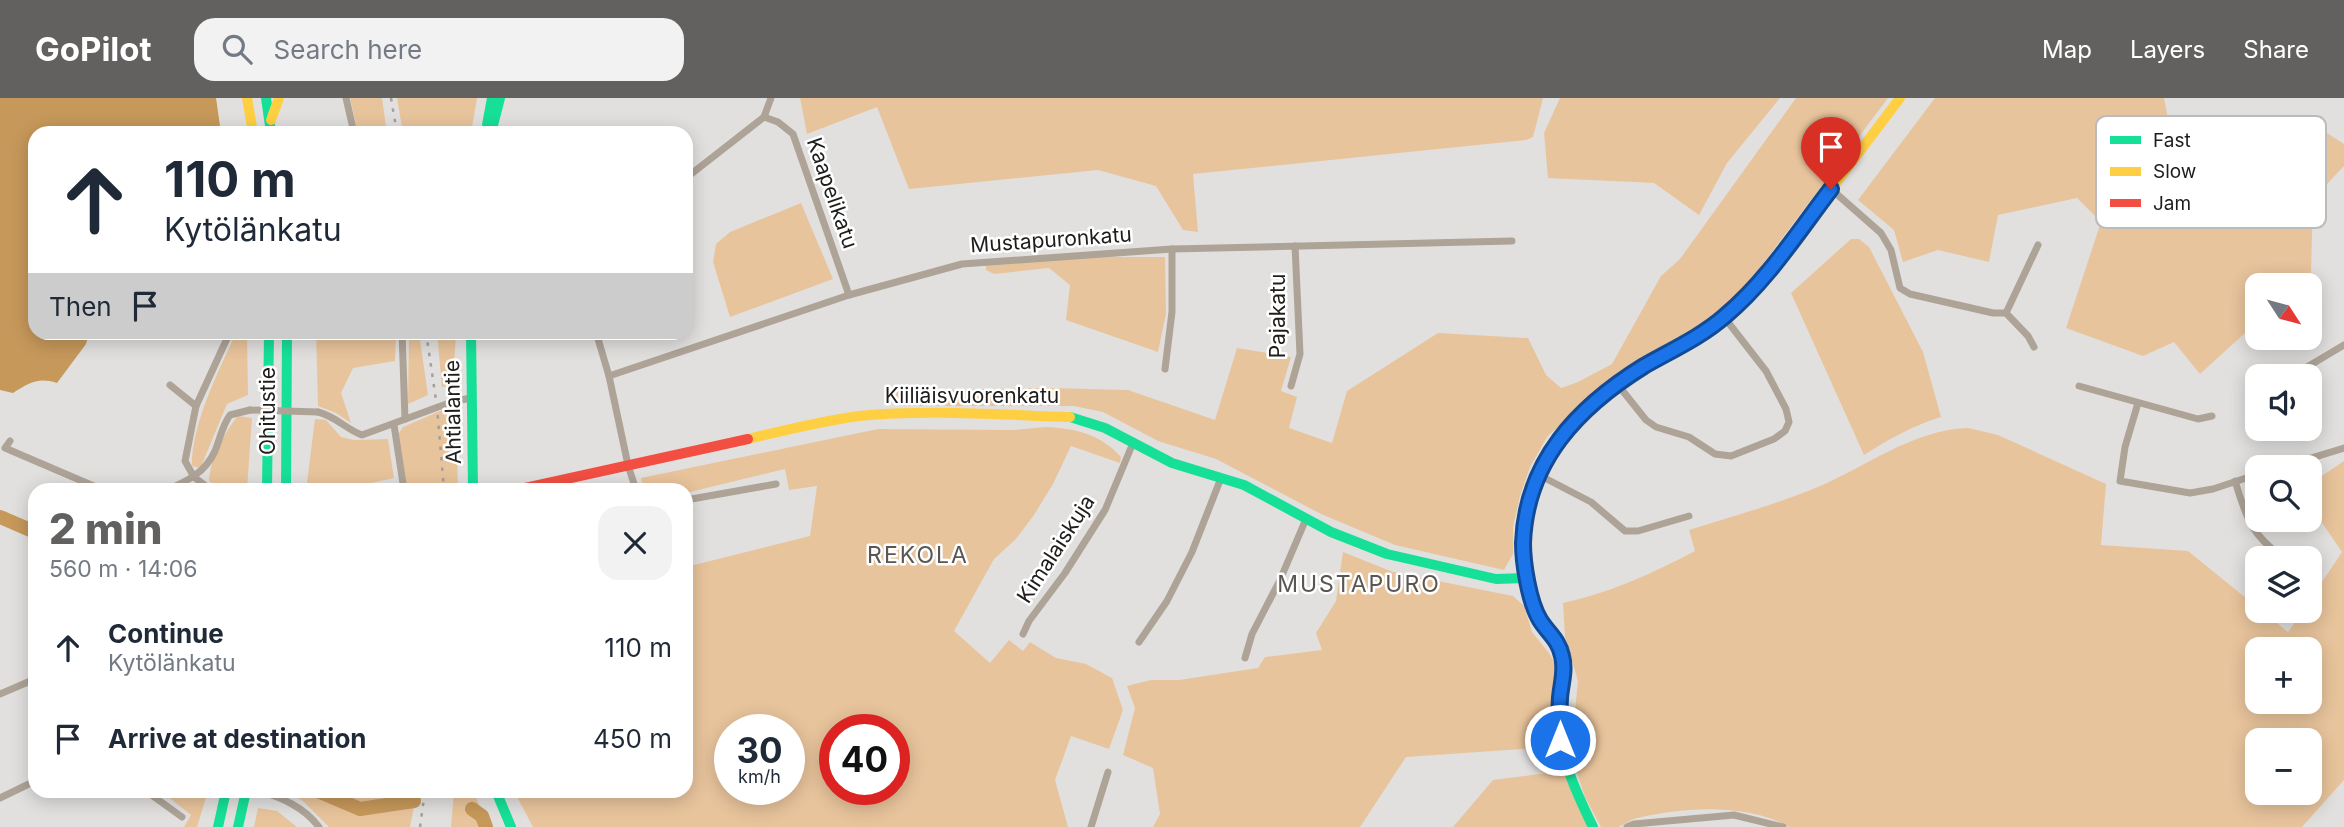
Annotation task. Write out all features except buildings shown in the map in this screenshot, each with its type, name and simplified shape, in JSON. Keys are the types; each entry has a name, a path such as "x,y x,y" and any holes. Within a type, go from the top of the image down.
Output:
{"main road":[{"path":"247,98 252,126"},
{"path":"266,98 270,126"},
{"path":"271,126 279,98"},
{"path":"487,126 492,98"},
{"path":"493,126 500,98"},
{"path":"1594,827 1570,775 1560,740 1563,657 1559,646 1536,613 1524,562 1524,526 1537,474 1570,428 1618,385 1646,365 1701,334 1753,290 1900,98"},
{"name":"Ohitustie","path":"267,483 269,340"},
{"name":"Ohitustie","path":"286,483 287,340"},
{"name":"Ahtialantie","path":"471,340 473,483"},
{"name":"Kiiliäisvuorenkatu","path":"547,483 832,420 892,413 1075,416 1105,428 1172,463 1244,485 1340,536 1387,554 1496,579 1528,578"},
{"path":"218,827 224,798"},
{"path":"238,827 244,798"},
{"path":"499,798 511,827"}],"street":[{"path":"346,98 352,126"},
{"path":"693,173 764,117 771,98"},
{"name":"Kaapelikatu","path":"764,117 778,122 793,134 849,295"},
{"path":"1831,189 1886,240 1900,288 1910,295 1979,310 2007,313 2034,346"},
{"name":"Mustapuronkatu","path":"609,376 849,295 962,264 1172,249 1512,241"},
{"path":"2007,313 2038,245"},
{"name":"Pajakatu","path":"1291,386 1300,354 1295,246"},
{"path":"1165,369 1172,312 1172,249"},
{"path":"1618,385 1646,420 1656,427 1689,437 1714,454 1731,456 1774,439 1785,431 1789,422 1786,409 1766,371 1724,317"},
{"path":"202,483 194,477 185,461 197,406 226,340"},
{"path":"402,340 405,419"},
{"path":"598,340 634,483"},
{"path":"2312,364 2344,345"},
{"path":"170,385 197,406"},
{"path":"2079,386 2198,419 2212,416"},
{"path":"182,483 194,477 206,466 230,415 250,410 318,412 332,416 348,430 362,435 470,398"},
{"path":"2138,403 2125,447 2120,481 2190,493 2213,489 2245,478"},
{"path":"394,425 403,483"},
{"path":"10,441 5,448 87,483"},
{"name":"Kimalaiskuja","path":"1023,634 1029,621 1065,573 1105,510 1133,443"},
{"path":"2319,455 2344,447"},
{"path":"1537,474 1591,502 1625,531 1648,528 1689,516"},
{"path":"1139,642 1167,601 1192,552 1221,478"},
{"path":"2235,481 2250,525 2257,536 2269,546"},
{"path":"693,499 776,484"},
{"path":"1245,658 1252,634 1280,580 1306,519"},
{"path":"0,694 28,682"},
{"path":"1091,827 1108,772"},
{"path":"0,798 28,785"},
{"path":"156,798 182,817"},
{"path":"280,798 298,807 318,827"},
{"path":"1627,827 1634,824 1734,815 1783,827"}],"shaded area":[{"path":"0,98 216,98 220,126 28,126 28,340 87,340 57,383 34,382 13,393 0,390"},
{"path":"350,98 382,98 386,126 356,126"},
{"path":"397,98 477,98 472,126 402,126"},
{"path":"800,98 1543,98 1533,137 1526,140 1193,174 1198,232 1183,230 1156,186 1098,170 909,189 877,107 807,134"},
{"path":"1560,98 1780,98 1727,163 1699,215 1654,183 1548,178 1544,133"},
{"path":"1796,98 1888,98 1756,273 1714,317 1620,371 1547,437 1530,467 1520,496 1513,527 1513,554 1504,570 1395,545 1321,514 1216,459 1158,441 1103,412 1074,406 897,406 884,391 1049,388 1128,390 1215,420 1237,348 1291,357 1281,391 1297,397 1289,428 1332,443 1347,391 1438,333 1528,338 1546,375 1561,388 1612,364 1661,276 1680,259"},
{"path":"1935,98 2164,98 2167,116 2096,116 2096,217 2077,198 1998,215 1989,262 1938,250 1903,262 1894,230 1858,200"},
{"path":"2326,132 2344,144 2344,166 2326,185"},
{"path":"801,203 833,279 730,317 713,262 716,244 730,232"},
{"path":"2099,228 2312,228 2311,273 2245,273 2245,333 2200,374 2174,342 2143,356 2066,328"},
{"path":"1851,239 1859,239 1869,247 1923,352 1941,417 1901,433 1864,455 1791,293"},
{"path":"1095,257 1165,257 1166,314 1158,352 1066,320 1070,285 1049,268 994,274 986,270 986,265"},
{"path":"233,340 247,340 248,395 227,404 199,468 192,466 193,450 201,416"},
{"path":"316,340 396,340 395,361 353,368 341,393 351,423 318,406"},
{"path":"409,340 420,340 428,395 408,404"},
{"path":"438,340 456,340 453,385 442,387"},
{"path":"452,406 456,407 458,483 407,483 397,436 403,427"},
{"path":"238,416 252,418 247,483 209,481 212,464 228,430"},
{"path":"315,419 326,420 341,437 354,440 388,439 394,478 371,483 307,483"},
{"path":"1045,427 1077,431 1096,438 1113,449 1121,457 1120,463 1071,446 1034,515 1016,539 994,559 954,631 990,663 1009,640 1023,651 1030,642 1056,658 1086,664 1112,678 1123,710 1109,749 1071,736 1055,780 1068,827 533,827 518,798 693,798 693,565 810,536 817,486 789,490 785,469 693,491 693,483 642,483 641,478 878,429 1014,430"},
{"path":"1968,428 1998,435 2106,484 2101,545 2188,551 2245,597 2245,623 2277,623 2288,632 2294,623 2322,623 2322,582 2342,552 2322,523 2322,476 2344,461 2344,780 2322,805 2322,728 2245,728 2245,805 2322,805 2302,827 1789,827 1754,814 1715,809 1656,814 1618,827 1601,827 1585,797 1573,761 1578,681 1565,637 1563,603 1598,594 1631,581 1695,551 1689,530 1813,489 1927,435"},
{"path":"1343,552 1393,572 1513,596 1524,606 1532,632 1556,666 1549,718 1553,747 1406,757 1360,827 1153,827 1160,814 1153,768 1123,755 1135,708 1127,686 1151,680 1179,680 1258,668 1265,657 1322,650 1316,633 1336,601"},
{"path":"1563,771 1589,827 1453,827 1493,780"},
{"path":"170,798 206,798 197,827 184,827 191,815"},
{"path":"298,798 416,798 410,827 329,827"},
{"path":"453,798 476,798 481,809 483,827 451,827"},
{"path":"258,808 277,811 297,827 254,827"}],"waterway":[{"path":"0,517 28,529"},
{"path":"334,798 360,809 414,801"},
{"path":"472,809 482,816 486,827"}],"railway":[{"path":"391,98 396,126"},
{"path":"427,340 437,407 443,483"},
{"path":"420,827 424,798"}],"traffic: fast":[{"path":"266,98 270,126"},
{"path":"487,125 492,98"},
{"path":"493,126 500,98"},
{"path":"1593,827 1575,787 1562,746 1559,717 1564,677 1562,653 1558,643 1537,615 1529,588 1525,552 1526,519 1534,488 1547,460 1587,411 1612,389 1708,327 1745,297"},
{"path":"267,483 269,340"},
{"path":"286,483 287,340"},
{"path":"471,340 473,483"},
{"path":"1070,417 1105,428 1172,463 1244,485 1331,532 1387,554 1496,579 1528,578"},
{"path":"218,827 224,798"},
{"path":"238,827 244,798"},
{"path":"499,798 511,827"}],"traffic: slow":[{"path":"247,98 252,126"},
{"path":"271,120 279,98"},
{"path":"1745,297 1801,229 1900,98"},
{"path":"748,439 831,420 885,414 964,413 1070,417"}],"traffic: jam":[{"path":"548,483 748,439"}],"district":[{"name":"REKOLA","path":"918,555"},
{"name":"MUSTAPURO","path":"1359,584"}],"route":[{"path":"1560,740 1563,657 1555,638 1536,613 1524,562 1524,526 1537,474 1556,444 1604,396 1646,365 1701,334 1739,304 1786,249 1831,189"}]}
